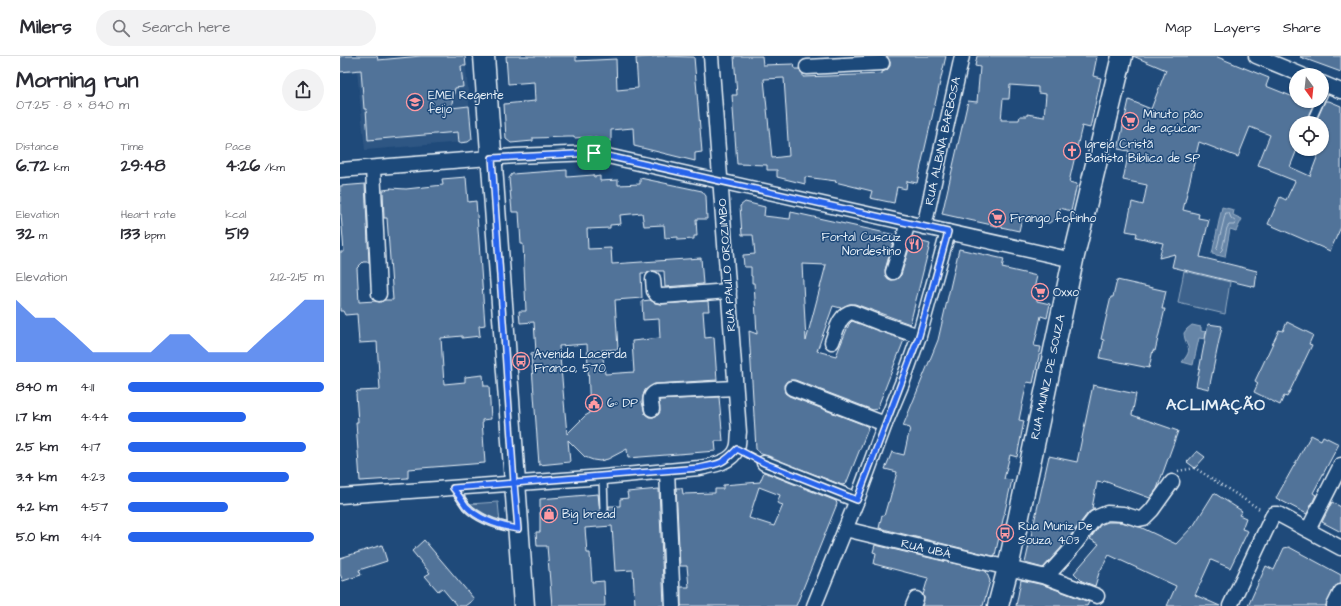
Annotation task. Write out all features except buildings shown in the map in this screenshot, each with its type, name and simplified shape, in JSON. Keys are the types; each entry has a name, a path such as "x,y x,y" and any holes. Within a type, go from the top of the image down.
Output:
{"street":[{"path":"484,56 524,606"},
{"name":"RUA PAULO OROZIMBO","path":"667,471 714,465 726,461 737,449 739,432 711,56"},
{"name":"RUA ALBINA BARBOSA","path":"924,227 962,56"},
{"name":"RUA MUNIZ DE SOUZA","path":"998,606 1008,568 1072,260 1122,56"},
{"path":"1256,56 1289,70"},
{"path":"807,67 841,61 882,63"},
{"path":"1329,89 1341,91"},
{"path":"340,170 492,158 594,153 1072,260"},
{"path":"373,168 380,294"},
{"path":"893,272 908,223"},
{"path":"814,606 903,381 919,336 948,232"},
{"path":"653,279 654,291 657,295 662,296 729,291"},
{"path":"832,342 843,316 852,312 919,336"},
{"path":"652,409 650,398 652,394 656,392 735,388"},
{"path":"792,388 885,424"},
{"path":"764,463 857,500"},
{"path":"1308,530 1341,465"},
{"path":"340,496 667,471 673,606"},
{"path":"1046,577 1068,553 1095,518 1107,513 1123,514 1139,519 1144,518 1152,510 1172,482"},
{"path":"1230,606 1273,515 1278,514 1341,548"},
{"name":"RUA UBÁ","path":"845,529 1046,577 1097,596"},
{"path":"1334,606 1341,592"}],"lane":[{"path":"602,477 604,510"},
{"path":"453,488 468,507 483,518 504,527 518,529"}],"path":[{"path":"1172,482 1176,472 1195,468 1273,515"}],"shaded area":[{"name":"EMEI Regente feijo","path":"377,56 465,56 472,138 463,142 365,150 357,70 378,68"},
{"path":"1184,271 1230,282 1225,314 1178,303"},
{"path":"498,502 500,523 469,504"}],"water":[{"path":"1222,207 1234,210 1233,215 1242,219 1236,231 1230,229 1225,257 1212,254"},
{"path":"1192,325 1201,327 1201,331 1206,332 1205,339 1199,338 1193,365 1182,362 1189,350 1184,333"}],"place":[{"name":"EMEI Regente feijo","path":"415,102"},
{"name":"Minuto pão de açúcar","path":"1130,121"},
{"name":"Igreja Cristã Batista Bíblica de SP","path":"1072,151"},
{"name":"Frango fofinho","path":"997,218"},
{"name":"Fortal Cuscuz Nordestino","path":"914,244"},
{"name":"Oxxo","path":"1040,292"},
{"name":"Avenida Lacerda Franco, 570","path":"521,361"},
{"name":"6º DP","path":"594,403"},
{"name":"Big bread","path":"549,514"},
{"name":"Rua Muniz De Souza, 403","path":"1005,533"}],"district":[{"name":"ACLIMAÇÃO","path":"1216,405"}],"route":[{"path":"594,153 492,158 514,483 453,488 468,507 483,518 504,527 518,529 514,483 699,468 726,461 737,449 764,463 857,500 919,336 948,232 594,153"}]}
